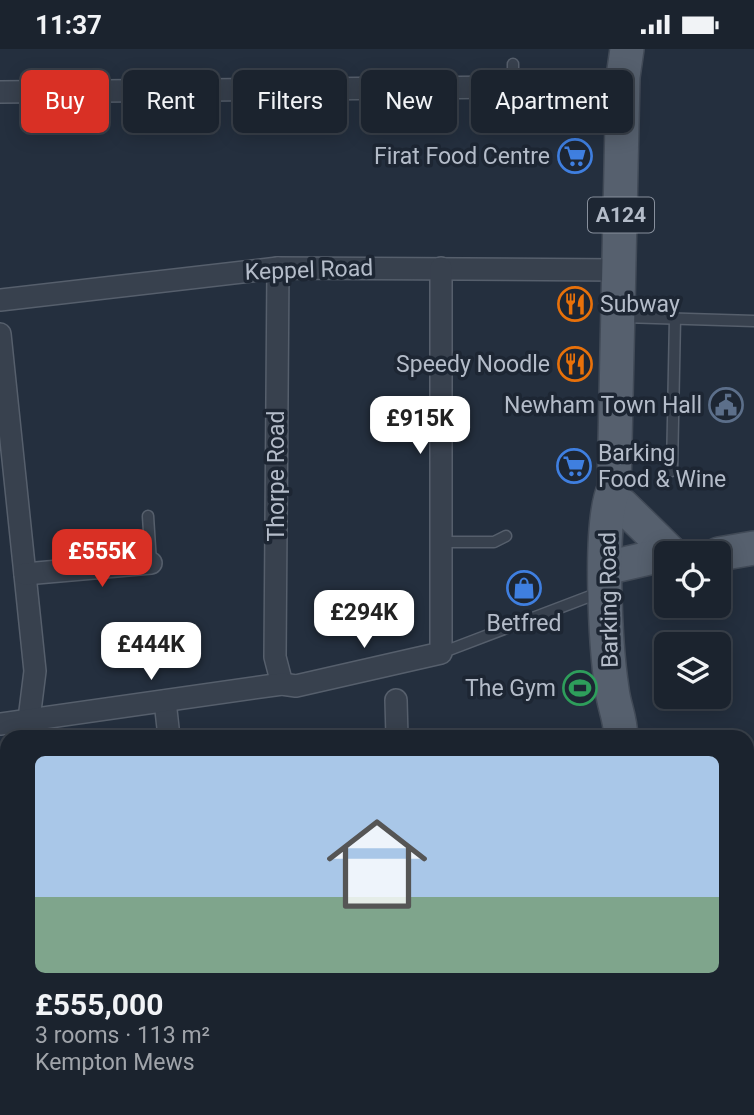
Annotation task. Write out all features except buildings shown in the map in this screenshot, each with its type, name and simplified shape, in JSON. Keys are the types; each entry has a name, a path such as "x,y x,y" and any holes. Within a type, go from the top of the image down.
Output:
{"main road":[{"name":"Barking Road","path":"621,725 627,692 608,500 618,497 622,65"},
{"path":"618,497 657,541"},
{"path":"731,552 754,548"},
{"path":"615,576 654,560"},
{"path":"615,576 654,575"}],"street":[{"path":"597,70 622,65"},
{"path":"0,92 471,87"},
{"name":"Keppel Road","path":"0,300 278,268 620,270"},
{"name":"Thorpe Road","path":"278,268 275,657 282,684"},
{"path":"0,724 282,684 296,686 441,653 441,268"},
{"path":"0,334 35,671 29,719"},
{"path":"24,575 151,563"},
{"path":"396,700 397,730"},
{"path":"165,701 168,730"}],"lane":[{"path":"513,64 513,70"},
{"path":"620,317 754,321"},
{"path":"672,471 675,318"},
{"path":"148,516 151,563"},
{"path":"441,542 494,542 506,536"},
{"path":"441,653 615,576"}],"place":[{"name":"Firat Food Centre","path":"575,156"},
{"name":"Subway","path":"575,304"},
{"name":"Speedy Noodle","path":"575,364"},
{"name":"Newham Town Hall","path":"726,405"},
{"name":"Barking Food & Wine","path":"574,466"},
{"name":"Betfred","path":"524,588"},
{"name":"The Gym","path":"580,688"}]}
